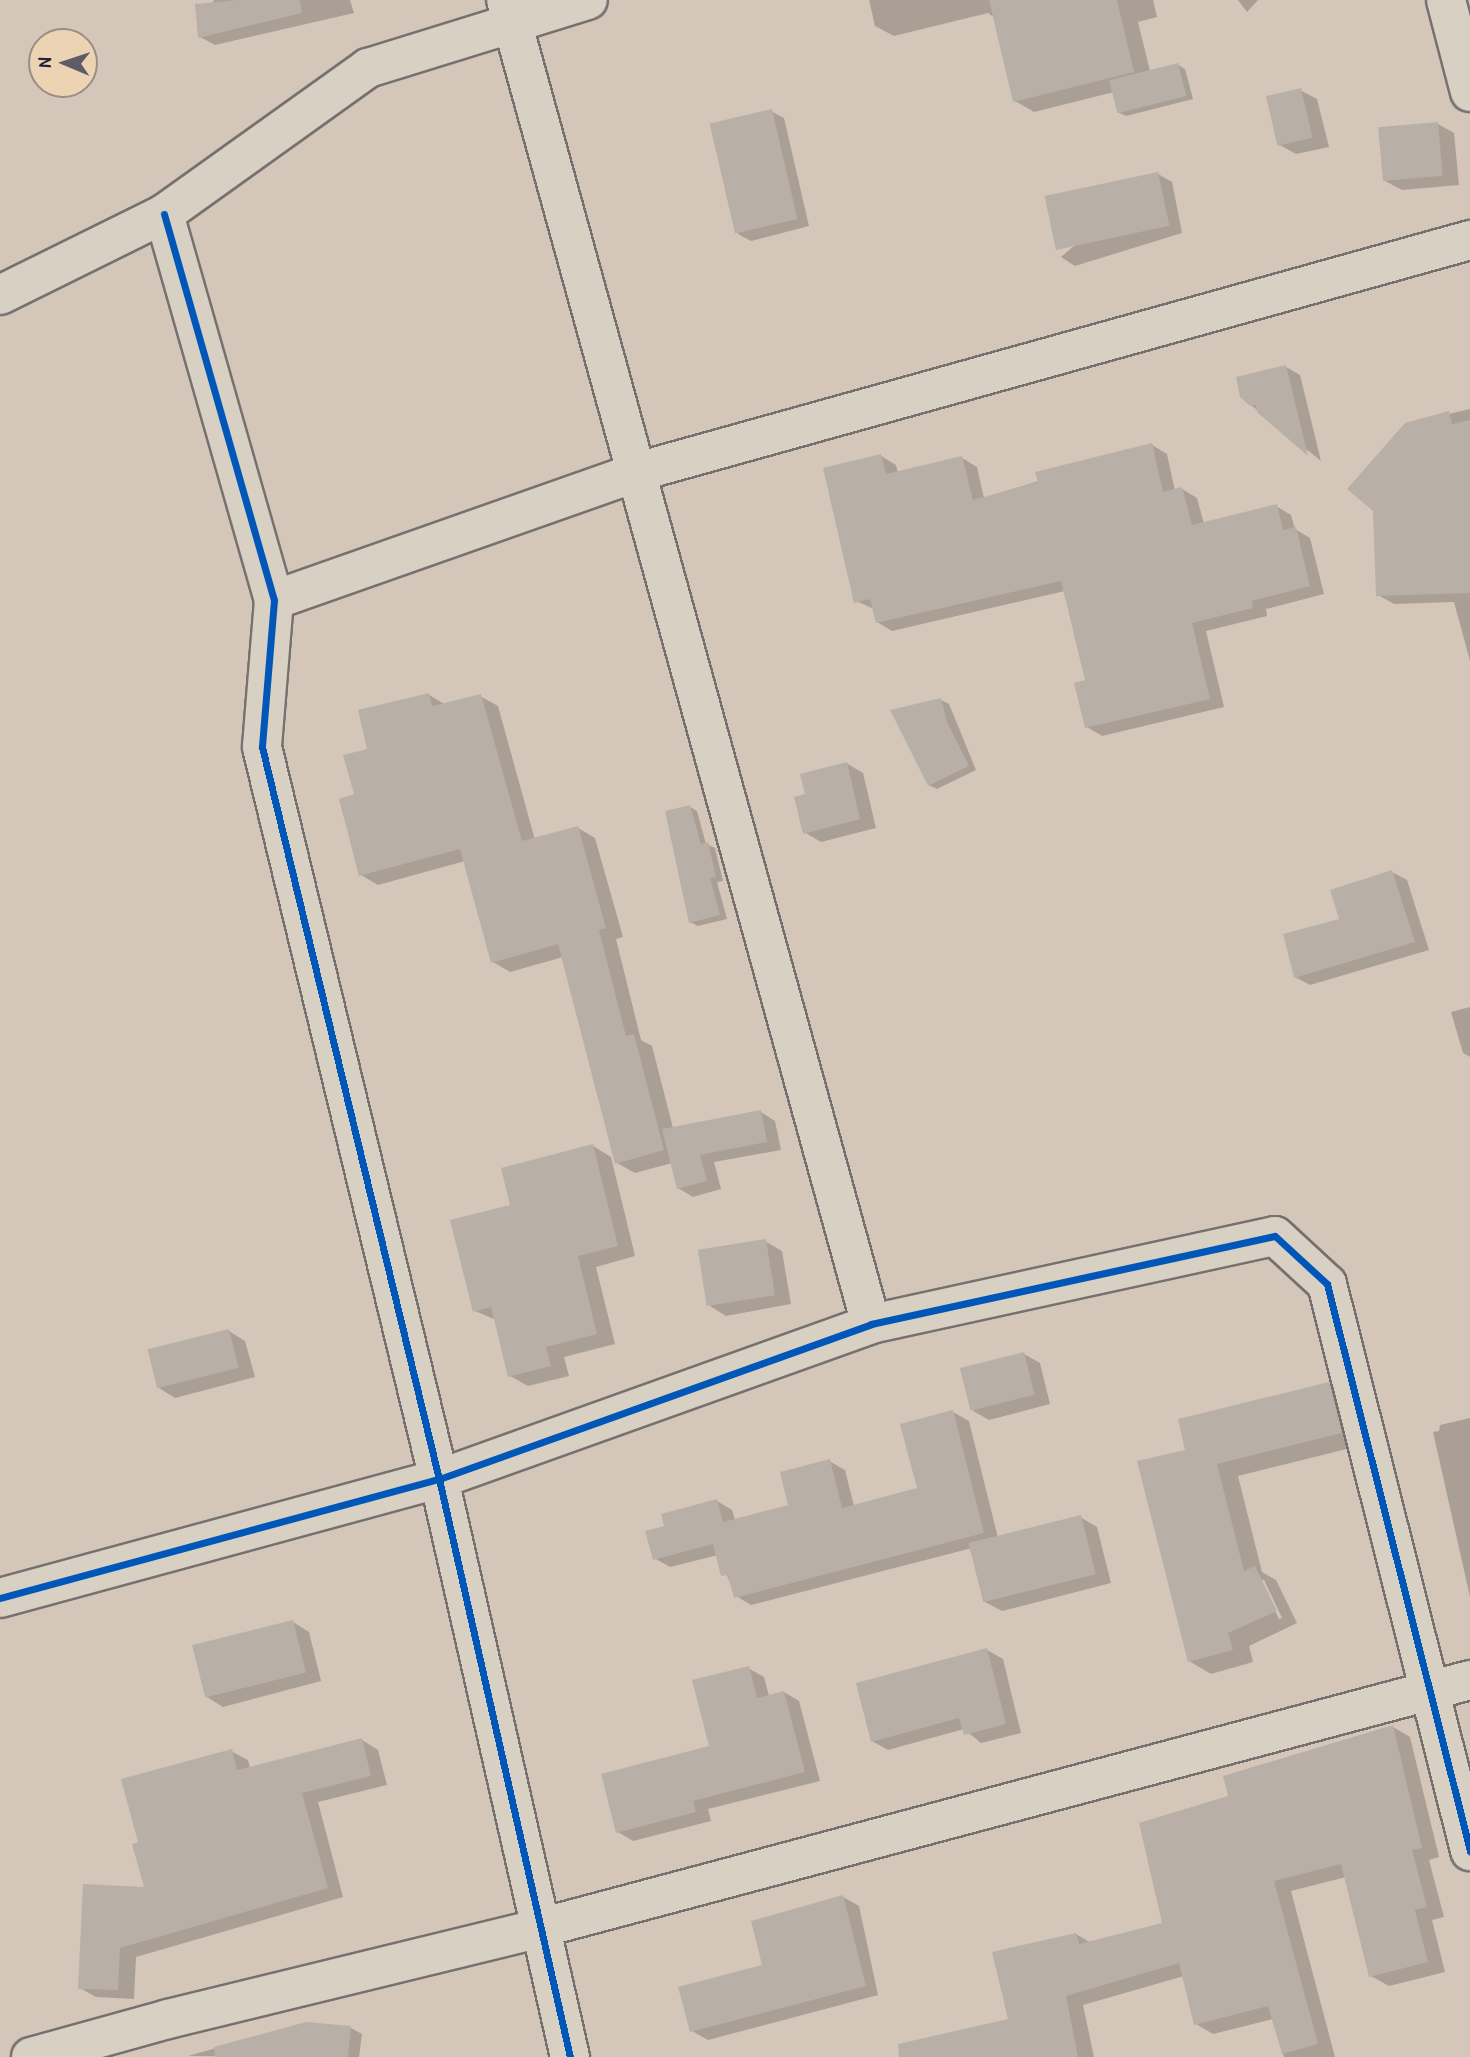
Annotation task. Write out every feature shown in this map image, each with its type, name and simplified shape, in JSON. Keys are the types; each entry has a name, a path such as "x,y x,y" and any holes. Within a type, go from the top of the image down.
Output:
{"street":[{"path":"0,295 164,214 368,68 509,11 588,0"},
{"path":"1446,0 1470,92"},
{"path":"509,11 871,1324"},
{"path":"164,214 274,600 262,747 439,1479 570,2057"},
{"path":"274,600 637,472 1470,240"},
{"path":"0,1598 439,1479 871,1324 1275,1236 1327,1284 1470,1851"},
{"path":"31,2057 168,2019 540,1928 1428,1689 1470,1680"}],"building":[{"path":"236,0 300,0 302,13 198,38 195,4"},
{"path":"989,0 1117,0 1134,72 1013,102"},
{"path":"1178,63 1186,96 1117,113 1109,80"},
{"path":"1301,88 1312,138 1277,146 1266,96"},
{"path":"772,109 797,219 735,234 710,123"},
{"path":"1438,122 1443,176 1383,181 1378,127"},
{"path":"1158,172 1169,226 1056,250 1045,196"},
{"path":"1286,365 1308,456 1257,412 1256,405 1250,406 1240,397 1236,377"},
{"path":"1449,411 1452,424 1470,420 1470,593 1376,596 1373,511 1347,489 1405,423"},
{"path":"1152,443 1163,492 1182,487 1192,525 1277,504 1283,530 1296,527 1310,586 1252,601 1253,608 1192,623 1210,699 1085,728 1074,683 1085,680 1061,581 876,623 870,599 854,603 823,468 881,454 886,474 962,456 973,500 1038,482 1035,472"},
{"path":"429,693 432,706 481,694 522,841 578,826 606,928 599,930 626,1036 634,1034 664,1150 615,1164 558,944 491,963 460,849 359,876 339,799 354,794 343,755 367,749 358,710"},
{"path":"941,698 947,722 969,766 928,786 890,710"},
{"path":"847,762 860,819 803,834 794,797 805,794 800,774"},
{"path":"690,805 701,844 708,842 716,877 710,878 720,915 689,923 665,811"},
{"path":"1392,870 1415,942 1294,978 1283,934 1339,919 1330,890"},
{"path":"761,1110 767,1142 700,1155 707,1181 677,1189 662,1129"},
{"path":"593,1144 618,1246 578,1256 597,1334 546,1347 551,1366 508,1377 491,1307 473,1312 450,1220 510,1205 501,1168"},
{"path":"766,1239 775,1295 707,1306 698,1250"},
{"path":"229,1329 239,1368 157,1388 147,1349"},
{"path":"1024,1352 1035,1395 971,1411 960,1368"},
{"path":"1329,1382 1342,1433 1217,1464 1244,1571 1255,1566 1277,1611 1228,1633 1233,1650 1188,1662 1137,1461 1185,1450 1178,1419"},
{"path":"953,1410 984,1533 734,1598 728,1575 721,1576 713,1544 653,1560 645,1531 664,1526 661,1514 717,1499 723,1522 788,1505 780,1472 830,1459 842,1508 917,1488 900,1424"},
{"path":"1081,1515 1096,1574 983,1602 968,1543"},
{"path":"293,1620 306,1672 205,1698 192,1645"},
{"path":"987,1648 1006,1724 964,1735 959,1718 871,1742 856,1683"},
{"path":"749,1666 757,1698 784,1691 805,1772 693,1801 696,1812 616,1833 601,1774 709,1746 692,1680"},
{"path":"1393,1725 1422,1848 1412,1850 1427,1907 1415,1910 1428,1962 1369,1977 1341,1864 1274,1881 1318,2044 1282,2054 1268,2006 1194,2025 1179,1963 1066,1996 1078,2057 899,2057 898,2044 1008,2019 992,1952 1076,1933 1079,1944 1162,1923 1139,1823 1228,1796 1223,1776"},
{"path":"362,1738 371,1776 302,1793 328,1888 120,1948 118,1990 78,1989 83,1884 144,1887 132,1844 138,1842 121,1779 232,1749 237,1770"},
{"path":"843,1895 866,1986 690,2032 678,1987 762,1965 751,1921"},
{"path":"306,2022 351,2026 348,2057 215,2057 214,2047"}],"cycle path":[{"path":"164,214 274,600 262,747 439,1479 570,2057"},
{"path":"0,1598 439,1479 871,1324 1275,1236 1327,1284 1470,1851"}]}
